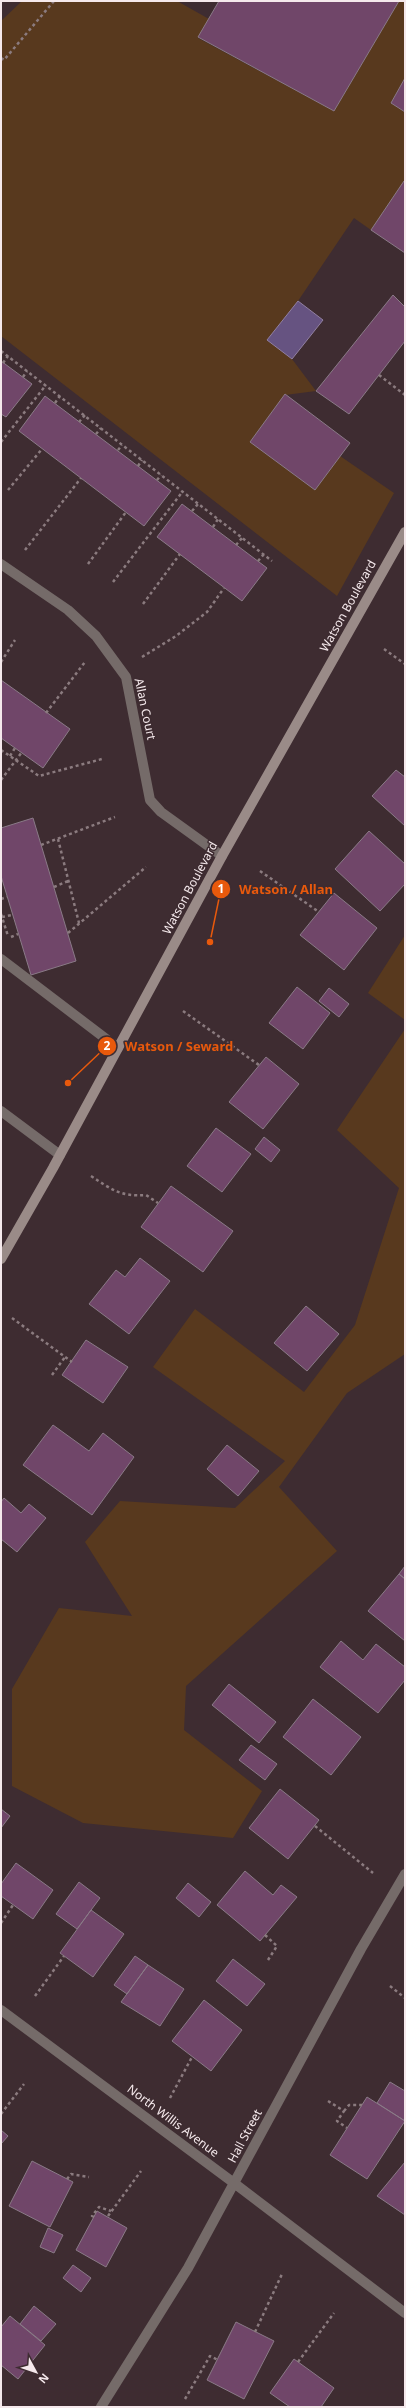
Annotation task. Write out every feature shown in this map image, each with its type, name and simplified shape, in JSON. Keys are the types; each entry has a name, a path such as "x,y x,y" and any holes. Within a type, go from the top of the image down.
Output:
{"street":[{"name":"Watson Boulevard","path":"1,1260 60,1155 222,856 405,532"},
{"name":"Allan Court","path":"1,564 68,610 96,636 126,677 150,800 161,812 222,856"},
{"path":"1,959 118,1048"},
{"path":"1,1111 60,1155"},
{"name":"Hall Street","path":"102,2407 188,2268 361,1950 405,1874"},
{"name":"North Willis Avenue","path":"1,2010 234,2183 405,2313"}],"path":[{"path":"1,58 4,60 54,1"},
{"path":"1,351 272,561"},
{"path":"3,363 8,356"},
{"path":"23,377 27,370"},
{"path":"379,375 405,395"},
{"path":"1,442 46,385"},
{"path":"55,403 60,396"},
{"path":"79,422 85,415"},
{"path":"96,434 101,428"},
{"path":"118,450 122,445"},
{"path":"8,490 42,449"},
{"path":"138,466 142,460"},
{"path":"157,480 161,475"},
{"path":"42,528 81,478"},
{"path":"114,582 183,491"},
{"path":"192,511 198,504"},
{"path":"88,564 126,512"},
{"path":"213,527 218,519"},
{"path":"236,545 242,538"},
{"path":"142,604 180,554"},
{"path":"258,561 264,554"},
{"path":"121,670 176,636 207,612 224,588"},
{"path":"1,662 15,640"},
{"path":"384,648 405,664"},
{"path":"46,712 70,682"},
{"path":"10,756 15,748"},
{"path":"1,750 39,776 102,759"},
{"path":"1,780 22,752"},
{"path":"42,845 115,817"},
{"path":"58,839 79,923"},
{"path":"68,933 146,866"},
{"path":"260,871 319,912"},
{"path":"54,887 68,881"},
{"path":"1,899 7,897"},
{"path":"2,917 12,915"},
{"path":"183,1011 259,1065"},
{"path":"91,1176 116,1192 128,1196 146,1194 158,1204"},
{"path":"12,1318 72,1362"},
{"path":"52,1375 66,1357"},
{"path":"314,1826 373,1873"},
{"path":"1,1923 13,1904"},
{"path":"265,1935 277,1946 268,1960"},
{"path":"35,1996 64,1956"},
{"path":"390,1986 405,1998"},
{"path":"170,2098 192,2057"},
{"path":"1,2114 24,2084"},
{"path":"328,2101 344,2111"},
{"path":"347,2128 337,2121 349,2104 362,2105"},
{"path":"108,2216 141,2171"},
{"path":"66,2179 71,2174 89,2177"},
{"path":"94,2218 92,2216 99,2207 106,2208 111,2211"},
{"path":"255,2332 282,2274"},
{"path":"298,2362 334,2313"},
{"path":"185,2399 210,2356 218,2360"}],"shaded area":[{"path":"22,1 177,1 209,19 198,38 334,111 399,1 405,1 405,78 391,103 405,112 405,182 371,230 354,218 298,301 267,340 292,359 316,391 285,395 250,442 315,490 340,456 394,493 337,596 1,336 1,21"},
{"path":"298,301 323,320 292,359 267,340"},
{"path":"405,935 405,1020 368,993"},
{"path":"405,1029 405,1354 347,1393 279,1487 337,1551 186,1686 184,1730 262,1791 233,1838 83,1823 12,1786 12,1689 59,1608 132,1616 85,1542 120,1501 235,1508 285,1461 153,1367 195,1309 304,1392 355,1325 399,1188 337,1130"}],"building":[{"path":"219,1 399,1 334,111 198,37"},
{"path":"405,78 405,112 391,103"},
{"path":"404,181 405,182 405,253 371,230"},
{"path":"393,295 405,307 405,341 349,414 316,391"},
{"path":"1,361 32,384 6,417 1,414"},
{"path":"285,394 350,443 315,490 250,442"},
{"path":"45,396 171,491 144,526 19,431"},
{"path":"182,504 267,568 242,601 157,537"},
{"path":"1,680 70,729 43,768 1,738"},
{"path":"396,770 405,777 405,826 372,796"},
{"path":"33,818 76,961 31,975 1,876 1,828"},
{"path":"369,831 405,864 405,884 380,911 335,869"},
{"path":"334,893 377,928 344,970 300,935"},
{"path":"297,987 330,1013 303,1049 269,1023"},
{"path":"329,988 349,1004 339,1017 319,1001"},
{"path":"266,1057 299,1084 263,1129 229,1102"},
{"path":"216,1128 251,1154 222,1192 187,1166"},
{"path":"264,1137 280,1150 271,1162 255,1149"},
{"path":"171,1186 233,1231 203,1272 141,1227"},
{"path":"140,1258 170,1281 129,1334 89,1304 116,1270 125,1277"},
{"path":"306,1306 339,1334 307,1371 274,1343"},
{"path":"86,1340 128,1367 103,1403 62,1375"},
{"path":"53,1425 89,1451 103,1433 134,1457 92,1515 23,1465"},
{"path":"227,1445 259,1471 238,1496 207,1469"},
{"path":"4,1498 21,1513 29,1504 46,1518 17,1552 1,1539 1,1502"},
{"path":"405,1566 405,1579 399,1574"},
{"path":"399,1574 405,1579 405,1641 368,1611"},
{"path":"341,1641 363,1660 376,1644 405,1667 405,1680 378,1713 320,1667"},
{"path":"229,1684 276,1722 259,1743 212,1705"},
{"path":"313,1699 361,1737 331,1775 283,1737"},
{"path":"251,1745 277,1764 265,1780 239,1760"},
{"path":"280,1789 319,1820 288,1859 249,1828"},
{"path":"1,1809 10,1816 1,1828"},
{"path":"16,1863 53,1890 33,1919 1,1896 1,1884"},
{"path":"245,1871 273,1895 281,1885 297,1897 260,1941 217,1905"},
{"path":"79,1882 100,1898 77,1929 56,1914"},
{"path":"188,1883 211,1902 199,1917 176,1898"},
{"path":"91,1910 124,1934 93,1977 60,1953"},
{"path":"135,1956 148,1965 127,1994 114,1985"},
{"path":"233,1959 265,1984 247,2006 216,1981"},
{"path":"148,1965 184,1989 160,2026 121,2002"},
{"path":"204,2000 242,2030 211,2071 172,2041"},
{"path":"390,2082 405,2091 405,2121 377,2103"},
{"path":"367,2097 405,2121 367,2179 330,2155"},
{"path":"1,2130 8,2136 1,2144"},
{"path":"32,2161 73,2182 50,2227 9,2206"},
{"path":"405,2162 405,2215 377,2196"},
{"path":"97,2211 127,2228 106,2267 76,2250"},
{"path":"48,2228 63,2235 54,2253 40,2247"},
{"path":"73,2265 91,2278 81,2292 63,2278"},
{"path":"34,2306 56,2324 41,2341 20,2324"},
{"path":"10,2316 45,2345 18,2379 1,2365 1,2327"},
{"path":"236,2322 274,2341 244,2399 207,2380"},
{"path":"294,2359 334,2388 321,2407 290,2407 270,2393"}],"place":[{"name":"Watson / Allan","path":"210,942"},
{"name":"Watson / Seward","path":"68,1083"}]}
